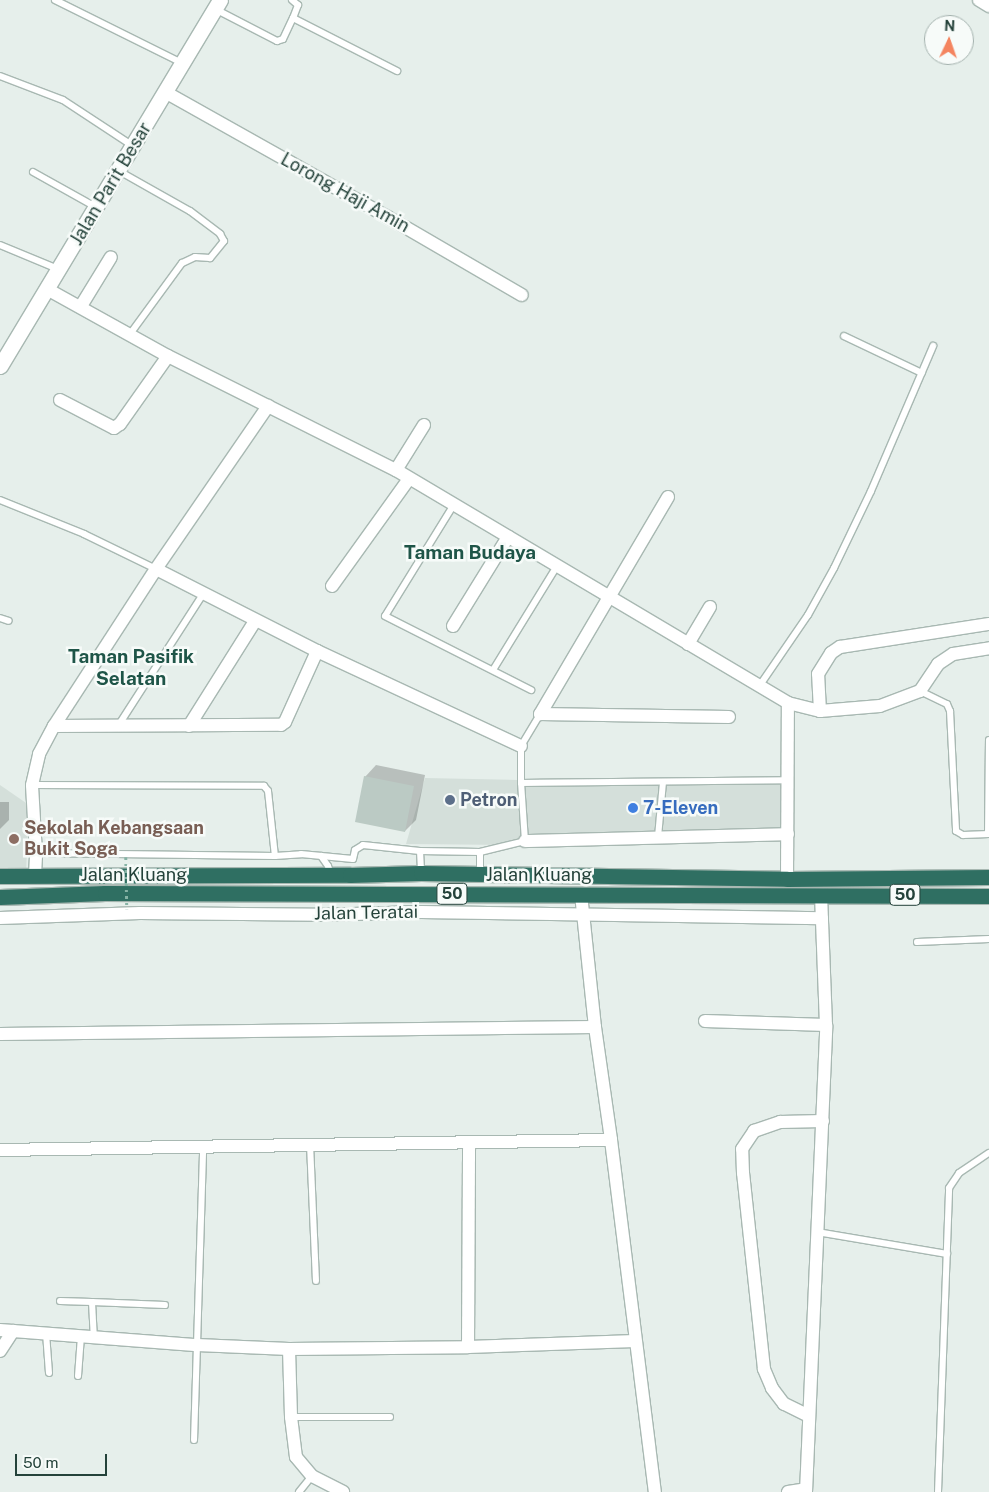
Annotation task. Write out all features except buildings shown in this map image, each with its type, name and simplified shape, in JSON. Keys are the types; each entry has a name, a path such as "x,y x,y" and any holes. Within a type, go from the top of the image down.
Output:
{"highway":[{"name":"Jalan Kluang","path":"0,876 421,873 787,878 989,878"},
{"name":"Jalan Kluang","path":"0,897 105,893 319,906 581,894 989,896"}],"street":[{"path":"979,0 989,6"},
{"name":"Jalan Parit Besar","path":"0,366 47,289 56,268 97,208 119,170 128,143 165,92 178,61 218,2"},
{"name":"Lorong Haji Amin","path":"165,92 378,211 522,295"},
{"path":"81,306 112,257"},
{"path":"47,289 81,306 168,356 396,470 453,506 508,536 608,598 788,703 820,711 880,706 920,691 938,664 953,654 989,648"},
{"path":"60,400 114,428 120,424 168,356"},
{"path":"34,875 36,853 32,785 39,754 54,726 156,569 268,406"},
{"path":"396,470 424,425"},
{"path":"332,586 409,479"},
{"path":"668,497 540,714 729,717"},
{"path":"453,626 508,536"},
{"path":"156,569 316,651 521,746"},
{"path":"688,644 710,607"},
{"path":"189,726 255,621"},
{"path":"820,711 818,674 831,653 840,647 989,624"},
{"path":"54,726 275,725 285,722 316,651"},
{"path":"787,878 788,703"},
{"path":"525,841 788,834"},
{"path":"581,894 595,1027 655,1492"},
{"path":"788,1492 806,1490 817,1232 824,1120 826,1025 821,895"},
{"name":"Jalan Teratai","path":"0,918 319,906 421,912 822,918"},
{"path":"705,1021 826,1025"},
{"path":"0,1034 595,1027"},
{"path":"809,1416 784,1404 772,1388 764,1369 742,1149 754,1131 780,1122 824,1120"},
{"path":"0,1150 611,1140"},
{"path":"468,1347 469,1142"},
{"path":"0,1351 6,1331 197,1345 289,1349 468,1347 635,1341"},
{"path":"289,1349 291,1416 296,1457 312,1476 343,1492"}],"lane":[{"path":"55,0 178,61"},
{"path":"218,2 277,41 282,39 298,6 292,0"},
{"path":"293,18 397,71"},
{"path":"0,76 63,100 128,143"},
{"path":"119,170 190,211 220,234 224,240 210,258 194,257 182,263 130,334"},
{"path":"33,172 97,208"},
{"path":"0,245 56,268"},
{"path":"844,336 922,373"},
{"path":"760,685 808,615 834,568 871,491 933,346"},
{"path":"0,500 84,534 156,569"},
{"path":"453,506 385,616 530,690"},
{"path":"493,670 557,566"},
{"path":"117,727 203,594"},
{"path":"0,618 9,621"},
{"path":"920,691 947,704 950,711 956,831 963,835 988,834 989,740"},
{"path":"350,875 355,850 363,845 420,851 480,852 525,841 521,783 521,746 540,714"},
{"path":"521,783 788,780"},
{"path":"658,837 663,782"},
{"path":"32,785 264,786 268,791 275,856"},
{"path":"420,851 421,873"},
{"path":"480,852 480,874"},
{"path":"36,853 275,856 301,854 352,859"},
{"path":"321,856 328,866 331,875"},
{"path":"917,942 989,939"},
{"path":"310,1144 316,1281"},
{"path":"194,1440 203,1146"},
{"path":"938,1492 949,1188 959,1173 989,1153"},
{"path":"817,1232 947,1254"},
{"path":"60,1301 165,1305"},
{"path":"92,1302 94,1336"},
{"path":"46,1334 49,1374"},
{"path":"78,1376 81,1336"},
{"path":"291,1416 390,1417"},
{"path":"299,1492 312,1476"}],"path":[{"path":"126,857 126,908"}],"shaded area":[{"path":"792,777 792,839 524,845 406,844 425,778 517,780"},
{"name":"Sekolah Kebangsaan Bukit Soga","path":"0,785 29,805 26,873 0,873"}],"place":[{"name":"Petron","path":"450,800"},
{"name":"7-Eleven","path":"633,808"},
{"name":"Sekolah Kebangsaan Bukit Soga","path":"14,839"}],"district":[{"name":"Taman Budaya","path":"470,553"},
{"name":"Taman Pasifik Selatan","path":"131,668"}]}
